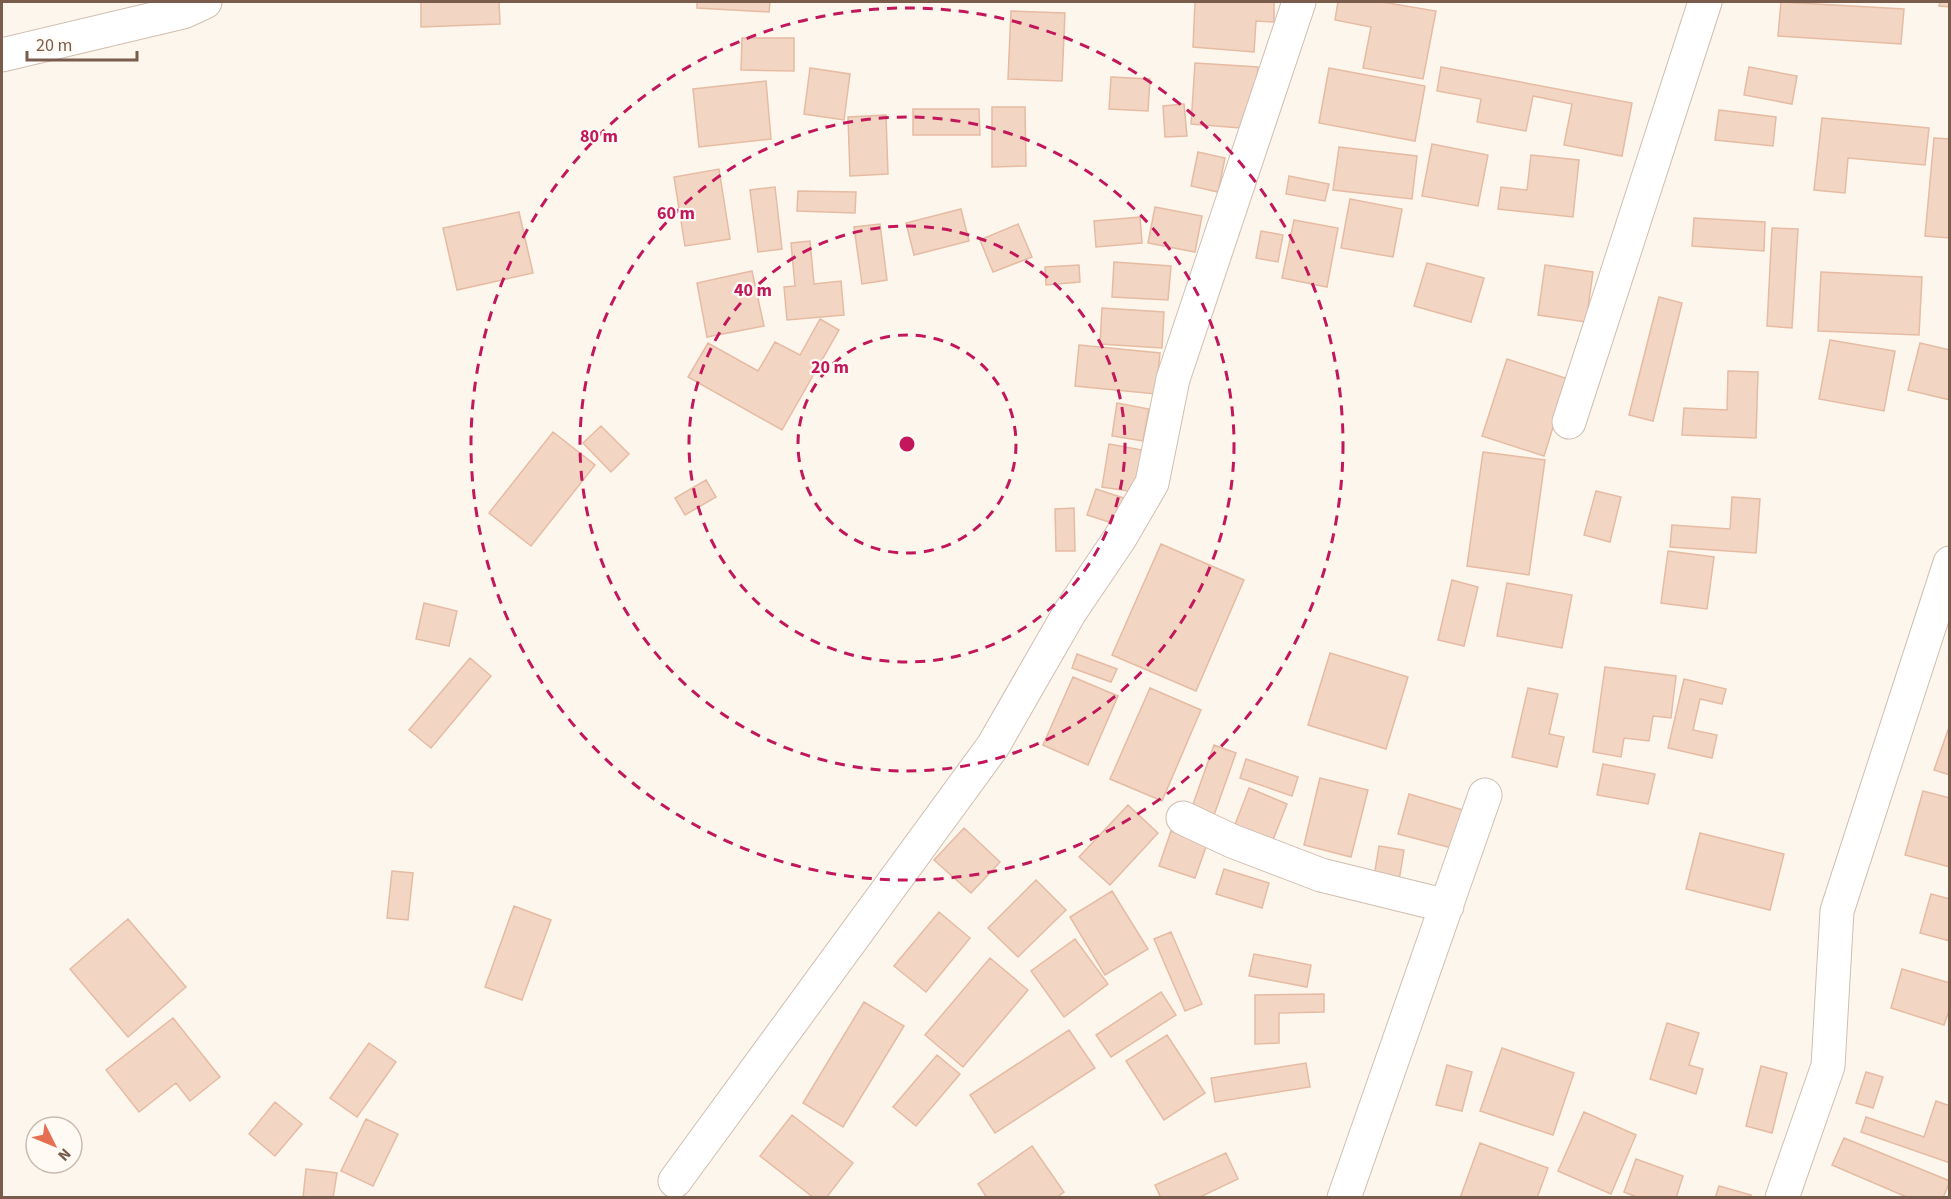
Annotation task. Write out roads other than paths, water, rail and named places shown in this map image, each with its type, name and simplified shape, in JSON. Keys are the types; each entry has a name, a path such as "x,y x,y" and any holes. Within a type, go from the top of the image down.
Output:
{"street":[{"path":"2,55 183,12 205,2"},
{"path":"675,1181 993,746 1070,612 1120,538 1152,483 1173,379 1299,2"},
{"path":"1569,422 1705,2"},
{"path":"1782,1197 1828,1066 1837,911 1950,563"},
{"path":"1344,1197 1485,795"},
{"path":"1183,818 1232,841 1322,875 1447,906"}]}
